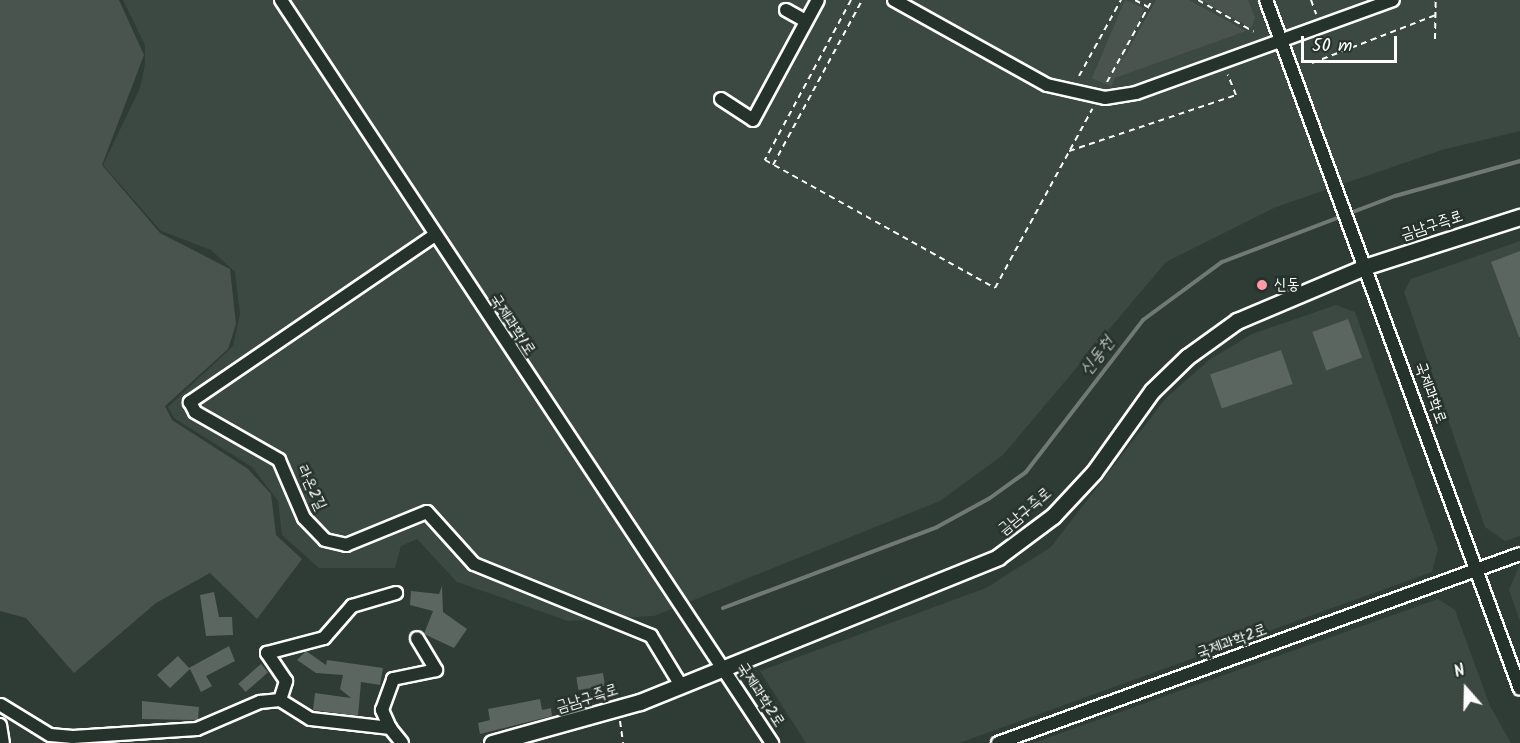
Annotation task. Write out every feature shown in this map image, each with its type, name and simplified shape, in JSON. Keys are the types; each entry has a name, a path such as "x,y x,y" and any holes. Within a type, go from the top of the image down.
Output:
{"main road":[{"name":"금남구즉로","path":"492,743 617,709 721,665 998,558 1053,516 1094,472 1152,392 1187,357 1238,321 1367,266 1520,217"}],"street":[{"name":"국제과학1로","path":"281,0 721,665"},
{"path":"721,99 753,120 818,0"},
{"path":"894,0 1047,86 1105,98 1136,93 1393,0"},
{"name":"국제과학로","path":"1266,0 1273,6 1283,41 1520,689"},
{"path":"786,10 806,21"},
{"name":"라온2길","path":"435,235 190,402 195,412 279,460 304,518 325,540 346,545 428,512 474,564 651,636 679,682"},
{"name":"국제과학2로","path":"998,743 1520,554"},
{"path":"280,700 286,681 267,653 324,638 352,606 396,593"},
{"path":"402,743 390,728 382,710 393,680 436,670 417,638"},
{"name":"국제과학2로","path":"721,665 772,743"},
{"path":"0,704 50,735 73,737 197,729 260,702 280,700 311,719 390,728"},
{"path":"0,704 0,710"},
{"path":"0,725 3,743"}],"path":[{"path":"851,0 765,160 995,288 1092,109"},
{"path":"1079,76 1121,0"},
{"path":"1136,0 1148,7"},
{"path":"1107,81 1152,0"},
{"path":"1198,0 1254,32"},
{"path":"1311,0 1317,15"},
{"path":"1436,0 1436,39"},
{"path":"773,165 861,2"},
{"path":"1312,63 1436,15"},
{"path":"1068,151 1236,95 1228,75"},
{"path":"617,709 623,743"}],"shaded area":[{"path":"0,0 119,0 144,55 102,165 160,233 230,269 236,324 228,349 165,406 172,420 248,469 271,494 276,535 302,559 257,619 210,573 156,603 74,673 26,618 0,611"},
{"path":"123,0 1520,0 1520,131 1442,150 1276,207 1166,262 1003,455 940,501 654,616 568,621 457,582 417,539 401,546 395,568 319,568 282,535 278,501 252,467 174,418 168,407 233,346 240,314 235,272 211,250 161,231 103,165 140,88 145,64 145,45"},
{"path":"1125,0 1144,8 1111,86 1092,78"},
{"path":"1156,0 1189,0 1246,31 1112,79"},
{"path":"1201,0 1248,0 1255,18 1251,28"},
{"path":"1520,241 1520,536 1505,541 1485,527 1404,292 1411,279"},
{"path":"1336,305 1355,312 1438,549 1432,572 959,743 806,743 760,671 986,588 1051,547 1166,398 1209,360 1252,334"},
{"path":"1520,564 1520,621 1509,590"},
{"path":"1438,599 1455,610 1490,706 1511,743 1033,743"}],"building":[{"path":"1520,251 1520,337 1519,337 1491,262"},
{"path":"1348,319 1362,358 1326,371 1312,332"},
{"path":"1281,350 1293,384 1222,408 1210,374"},
{"path":"442,586 443,612 467,629 454,648 424,634 433,611 410,605 411,591 439,594"},
{"path":"214,592 219,617 232,617 233,635 206,636 200,595"},
{"path":"229,646 235,661 206,676 212,686 201,692 190,669 170,688 157,675 178,656 189,668"},
{"path":"306,651 326,665 327,660 383,668 380,685 361,682 358,716 313,710 315,693 351,698 340,689 343,675 316,673 297,660"},
{"path":"261,664 268,672 246,692 238,684"},
{"path":"603,673 605,686 578,690 576,677"},
{"path":"540,699 542,710 551,708 552,716 480,734 478,723 490,720 488,709"},
{"path":"142,701 199,707 198,720 142,719"}],"waterway":[{"name":"신동천","path":"723,608 937,527 990,498 1026,472 1143,320 1222,262 1395,196 1520,161"}],"place":[{"name":"신동","path":"1262,285"}]}
